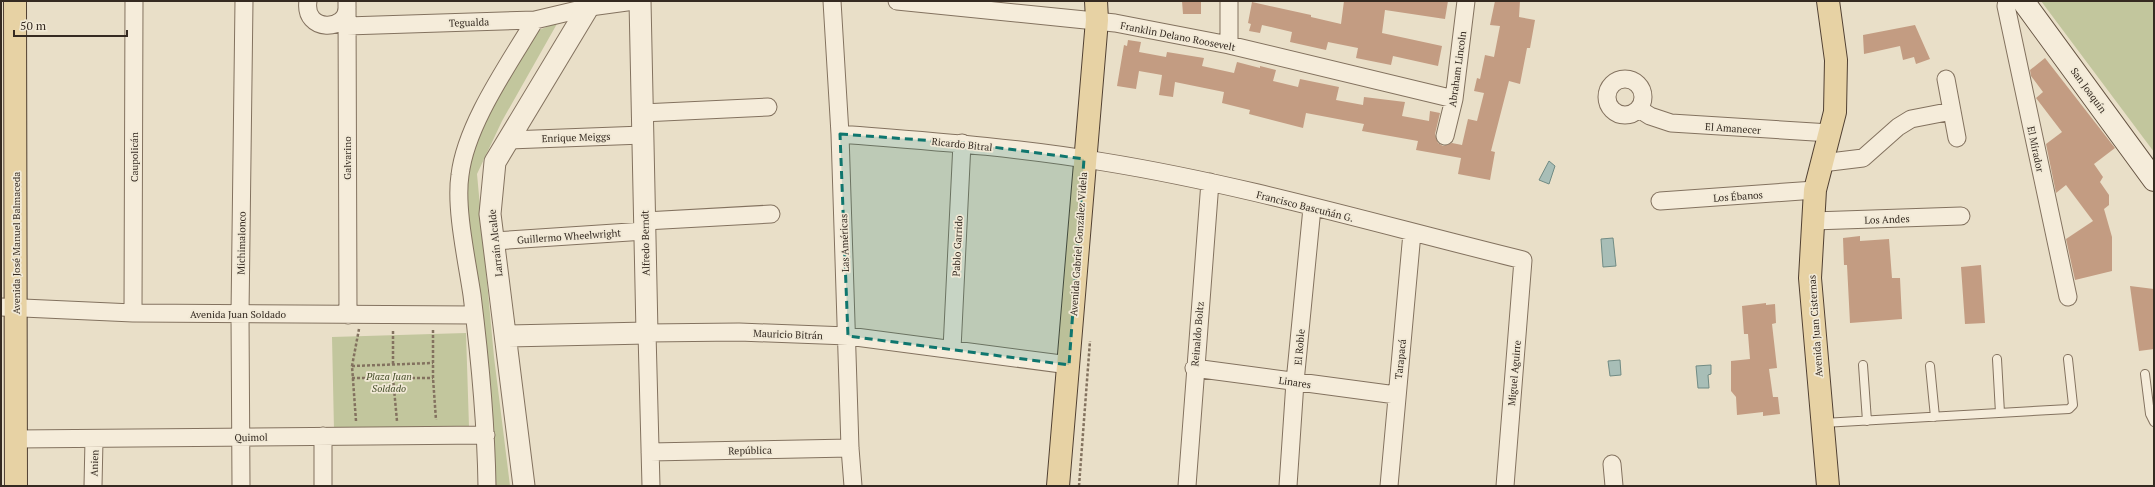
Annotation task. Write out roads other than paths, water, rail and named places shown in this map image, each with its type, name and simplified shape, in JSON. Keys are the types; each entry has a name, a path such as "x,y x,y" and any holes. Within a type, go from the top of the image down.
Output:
{"main road":[{"name":"Avenida José Manuel Balmaceda","path":"15,1 8,62 8,308 16,486"},
{"name":"Avenida Juan Cisternas","path":"1828,1 1836,60 1835,112 1816,190 1810,278 1828,486"},
{"name":"San Joaquín","path":"2023,1 2154,180"},
{"name":"Avenida Gabriel González Videla","path":"1058,486 1069,365 1096,11"}],"street":[{"name":"Caupolicán","path":"133,313 134,1"},
{"name":"Michimalonco","path":"241,486 240,314 244,1"},
{"path":"308,1 307,8 311,18 321,25 332,26 342,20 347,9"},
{"path":"591,4 634,1"},
{"name":"Alfredo Berndt","path":"640,1 651,486"},
{"name":"Las Américas","path":"832,1 840,134 848,336 850,448 853,486"},
{"name":"Franklin Delano Roosevelt","path":"897,1 1096,11 1229,45 1454,99"},
{"path":"1229,1 1229,45"},
{"name":"Abraham Lincoln","path":"1445,136 1454,99 1466,1"},
{"name":"El Mirador","path":"2007,1 2068,297"},
{"name":"Tegualda","path":"347,9 535,20 591,4"},
{"name":"Larraín Alcalde","path":"524,486 490,214 491,191 495,162 591,4"},
{"name":"Galvarino","path":"347,9 354,315"},
{"path":"487,486 486,435 474,315 459,195 460,174 472,130 535,20"},
{"path":"1946,79 1957,138"},
{"path":"642,113 768,107"},
{"name":"El Amanecer","path":"1639,109 1650,116 1670,123 1830,133"},
{"path":"1822,163 1863,158 1898,127 1911,119 1952,111"},
{"name":"Ricardo Bitral","path":"840,134 962,143 1084,159"},
{"name":"Enrique Meiggs","path":"509,140 643,135"},
{"name":"Pablo Garrido","path":"952,349 962,143"},
{"name":"Francisco Bascuñán G.","path":"1084,159 1210,182 1523,260"},
{"name":"Reinaldo Boltz","path":"1187,486 1194,368 1210,182"},
{"name":"Los Ébanos","path":"1660,201 1816,190"},
{"name":"El Roble","path":"1288,486 1312,208"},
{"name":"Guillermo Wheelwright","path":"494,241 771,214"},
{"name":"Los Andes","path":"1813,221 1961,216"},
{"name":"Tarapacá","path":"1389,486 1396,395 1412,233"},
{"name":"Miguel Aguirre","path":"1505,486 1523,260"},
{"name":"Avenida Juan Soldado","path":"8,308 133,313 434,316 474,315"},
{"name":"Mauricio Bitrán","path":"506,336 739,332 848,336 1069,365"},
{"name":"Linares","path":"1194,368 1396,395"},
{"name":"Quimol","path":"15,439 94,440 357,435 486,435"},
{"path":"323,436 323,486"},
{"name":"Anien","path":"93,486 94,440"},
{"name":"República","path":"650,452 850,448"},
{"path":"1612,464 1614,486"}],"lane":[{"path":"1997,359 2000,413"},
{"path":"1822,423 2068,409 2073,405 2068,359"},
{"path":"1863,365 1866,420"},
{"path":"1930,366 1935,417"},
{"path":"2145,374 2150,414 2154,422"}],"water":[{"path":"1549,161 1555,166 1549,184 1539,180"},
{"path":"1613,238 1616,266 1603,267 1601,239"},
{"path":"1620,360 1621,375 1610,376 1608,361"},
{"path":"1711,365 1711,374 1708,375 1709,388 1698,388 1696,366"}],"park label":[{"name":"Plaza Juan Soldado","path":"389,382"}]}
